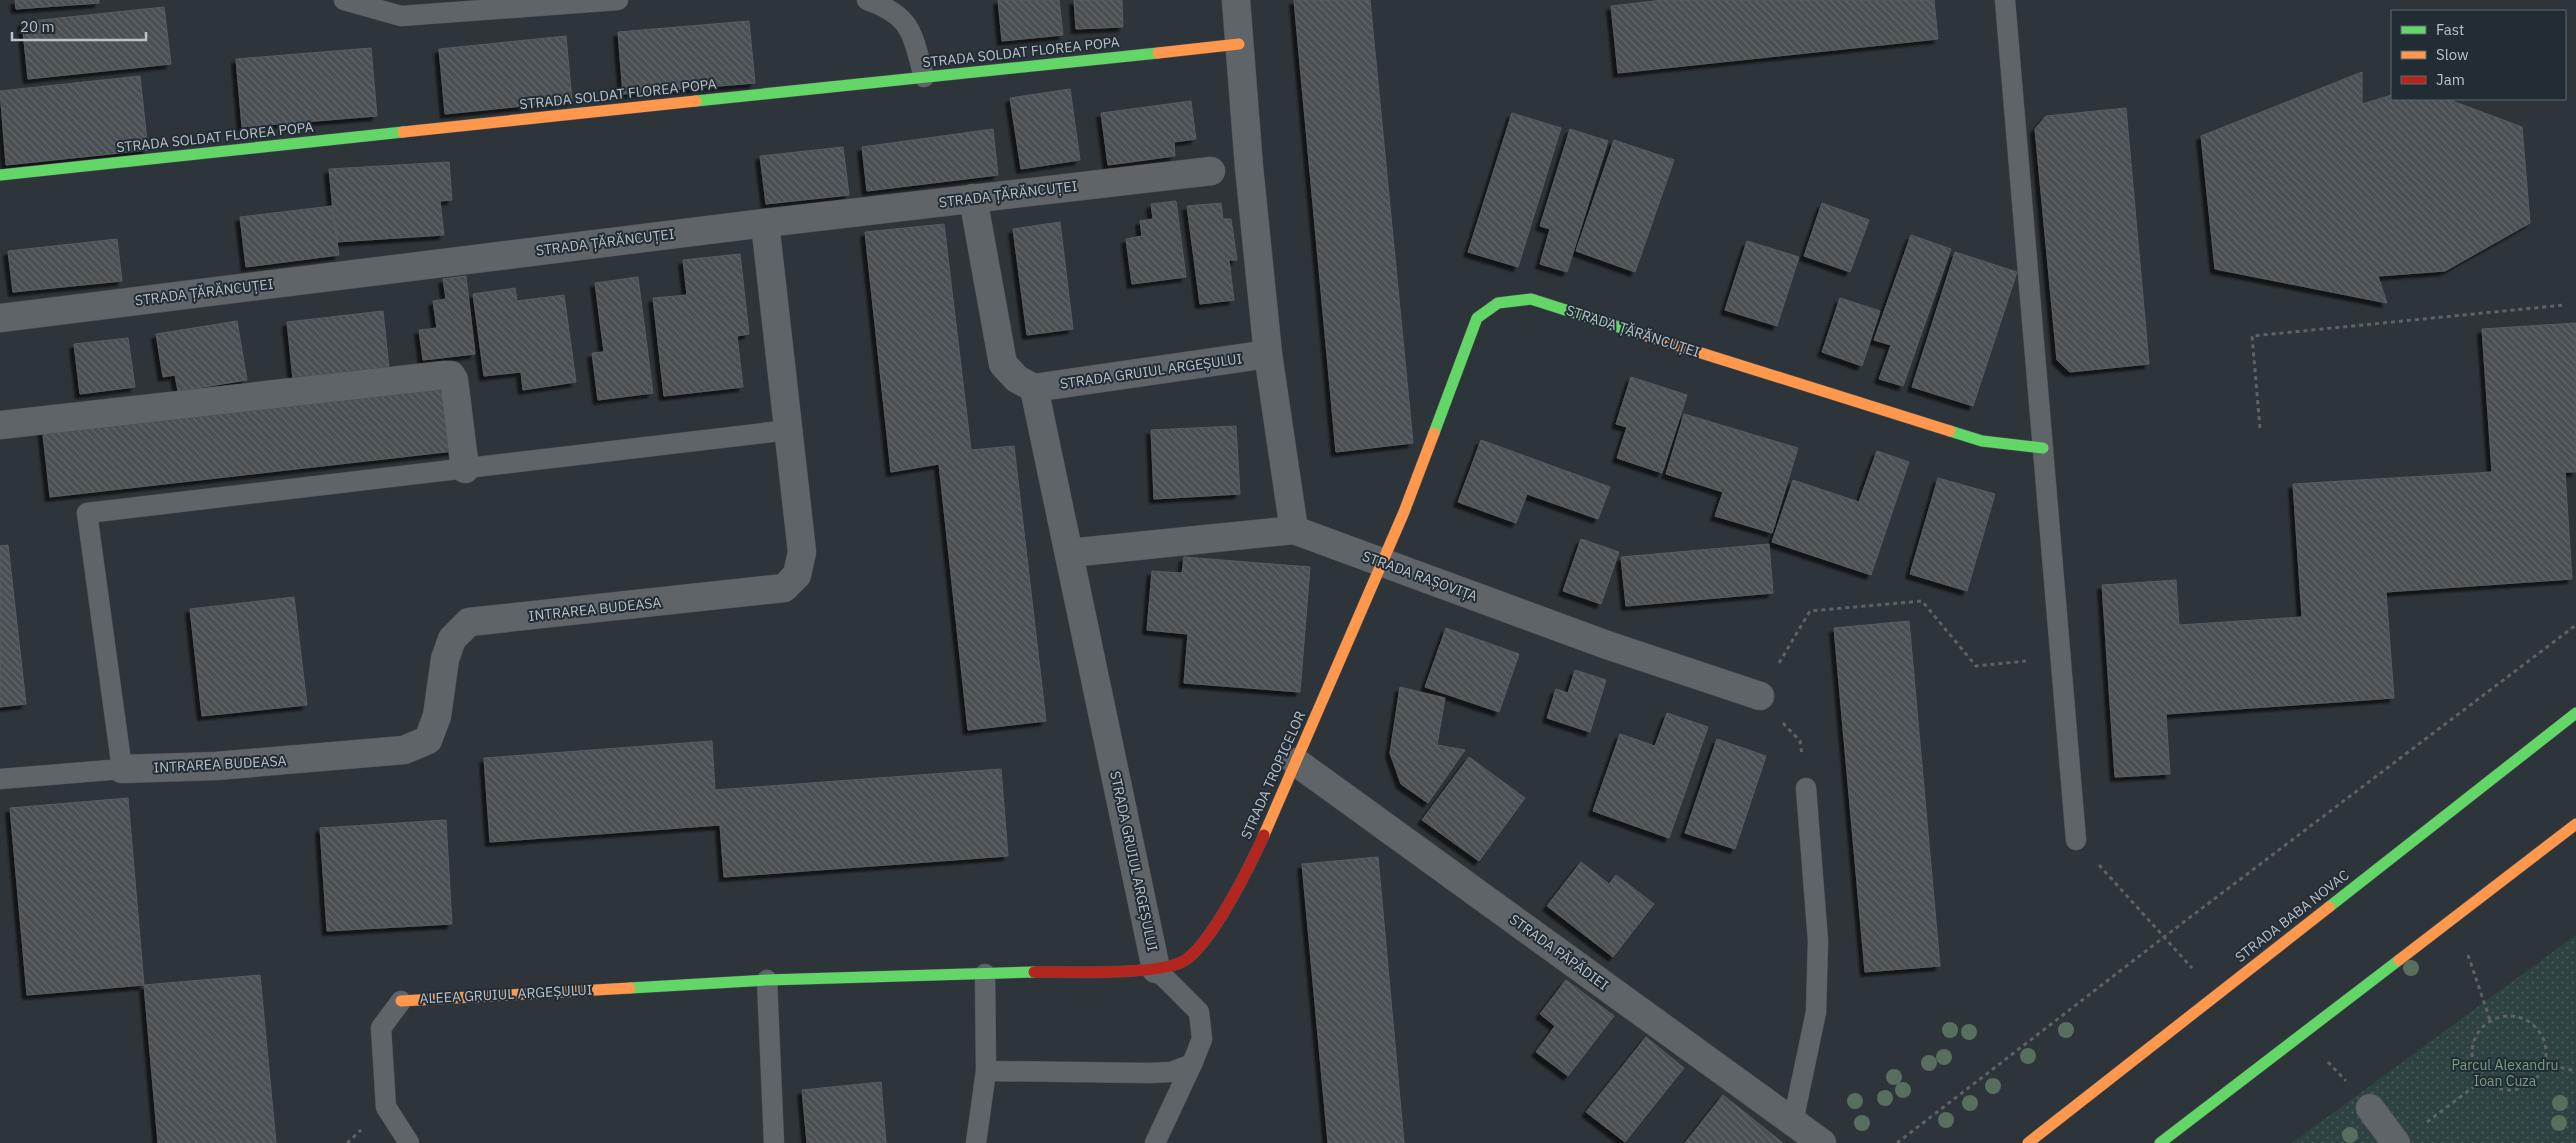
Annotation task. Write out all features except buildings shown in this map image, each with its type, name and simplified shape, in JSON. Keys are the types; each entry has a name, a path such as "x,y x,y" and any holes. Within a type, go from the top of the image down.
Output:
{"street":[{"path":"1236,0 1249,167 1268,354 1294,530"},
{"name":"STRADA SOLDAT FLOREA POPA","path":"0,174 1239,44"},
{"name":"STRADA ȚĂRĂNCUȚEI","path":"0,318 765,223 1211,171"},
{"path":"972,198 1003,364 1017,379 1034,388"},
{"name":"INTRAREA BUDEASA","path":"122,769 216,766 404,750 428,740 437,716 445,659 452,639 469,622 784,588 797,575 802,552 765,223"},
{"name":"STRADA ȚĂRĂNCUȚEI","path":"1382,563 1477,318 1498,303 1531,299 1982,441 2043,448"},
{"name":"STRADA GRUIUL ARGEȘULUI","path":"766,980 1156,968 1034,388 1268,354"},
{"path":"0,425 445,374 451,375 454,380 465,469"},
{"name":"STRADA RAȘOVIȚA","path":"1069,553 1294,530 1607,645 1760,696"},
{"name":"STRADA TROPICELOR","path":"1156,968 1182,962 1202,945 1252,860 1382,563"},
{"name":"STRADA BABA NOVAC","path":"2028,1143 2576,713"},
{"name":"STRADA PĂPĂDIEI","path":"1296,762 1822,1143"},
{"path":"2160,1143 2576,824"},
{"name":"ALEEA GRUIUL ARGEȘULUI","path":"401,1001 766,980"},
{"path":"2370,1108 2396,1143"}],"lane":[{"path":"344,0 402,16 618,0"},
{"path":"866,0 889,8 911,30 924,77"},
{"path":"2005,0 2076,840"},
{"path":"0,779 122,769 87,514 789,430"},
{"path":"1793,1122 1816,1012 1818,941 1806,788"},
{"path":"1155,1143 1202,1039 1199,1012 1156,968"},
{"path":"976,1143 986,1071 985,974"},
{"path":"766,980 774,1143"},
{"name":"ALEEA GRUIUL ARGEȘULUI","path":"401,1001 381,1028 386,1108 409,1143"},
{"path":"986,1071 1149,1073 1171,1072 1192,1064"}],"path":[{"path":"2260,428 2252,336 2564,306"},
{"path":"1806,788 1800,741 1760,696 1810,611 1922,601 1976,666 2061,657"},
{"path":"1897,1143 2164,937 2576,625"},
{"path":"2076,840 2216,995"},
{"path":"2455,916 2490,1020"},
{"path":"2502,1016 2515,1016 2537,1028 2544,1039 2547,1051 2545,1064 2540,1075 2531,1084 2519,1089 2506,1090 2494,1087 2483,1080 2472,1060 2472,1048 2478,1033 2490,1020 2502,1016"},
{"path":"2545,1064 2576,1072"},
{"path":"2422,1126 2483,1080"}],"green space":[{"name":"Parcul Alexandru Ioan Cuza","path":"2576,935 2576,1143 2292,1143"}],"traffic: fast":[{"path":"696,101 1158,53"},
{"path":"0,175 403,132"},
{"path":"1434,433 1477,318 1498,303 1531,299 1647,336"},
{"path":"1950,431 1982,441 2043,448"},
{"path":"2329,907 2576,713"},
{"path":"2160,1143 2399,960"},
{"path":"630,988 767,980 1034,972"}],"traffic: slow":[{"path":"1158,53 1239,44"},
{"path":"403,132 696,101"},
{"path":"1647,336 1950,431"},
{"path":"1264,835 1404,512 1434,433"},
{"path":"2399,960 2576,824"},
{"path":"2028,1143 2329,907"},
{"path":"401,1001 630,988"}],"traffic: jam":[{"path":"1034,972 1132,971 1169,966 1182,962 1193,954 1217,923 1240,884 1264,835"}]}
